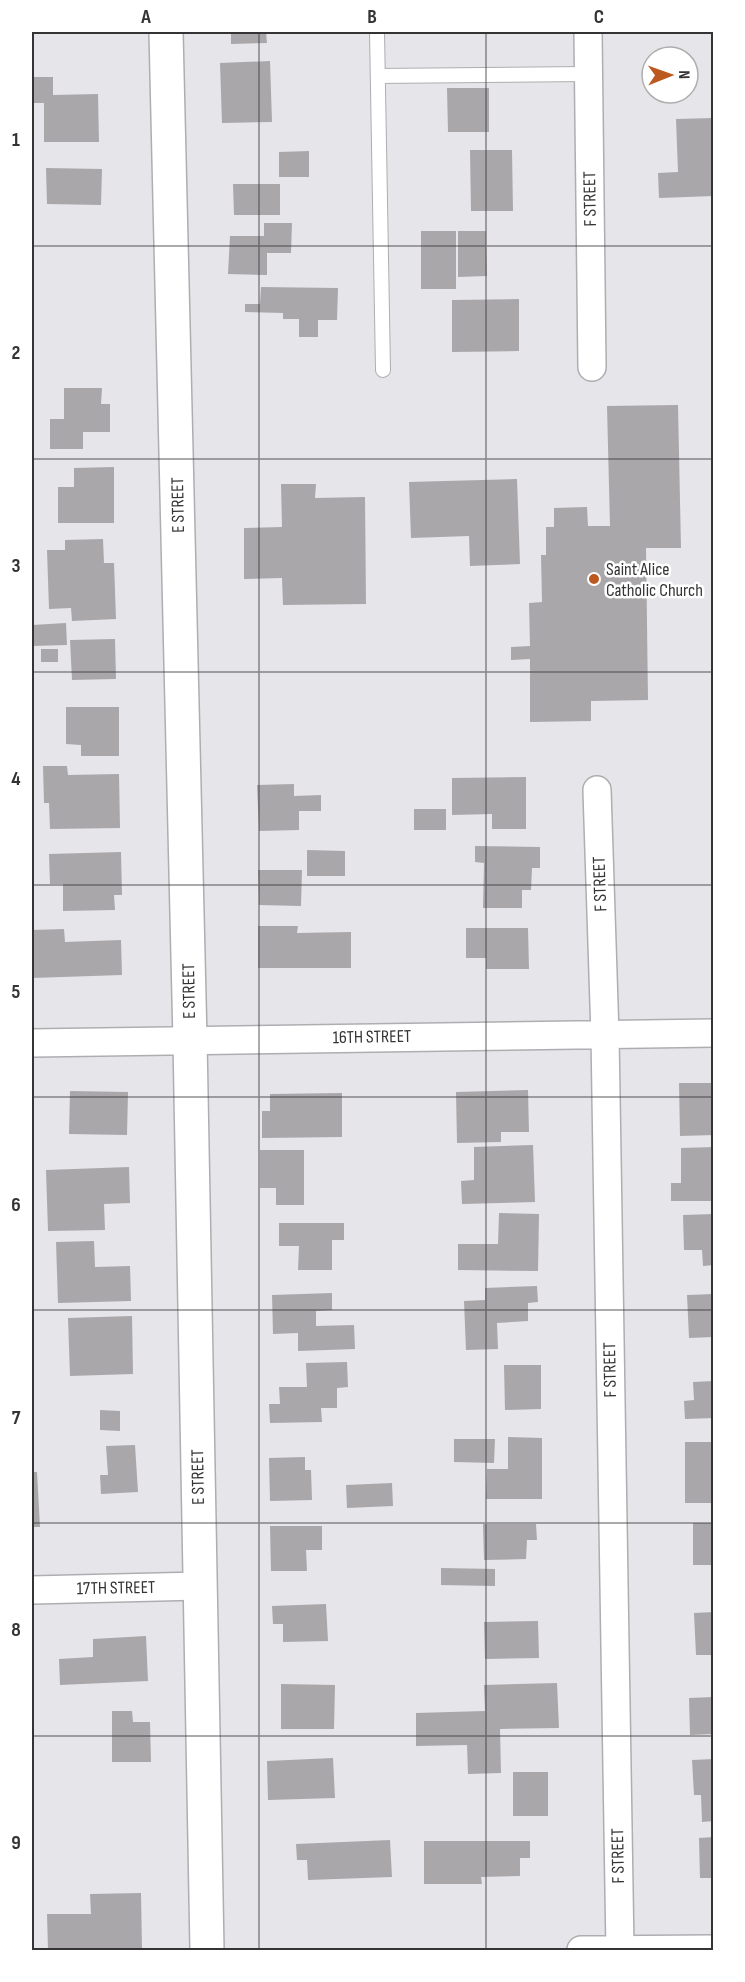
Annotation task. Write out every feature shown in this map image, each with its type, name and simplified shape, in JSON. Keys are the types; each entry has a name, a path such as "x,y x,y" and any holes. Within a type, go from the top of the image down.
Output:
{"street":[{"name":"E STREET","path":"166,32 190,1040 207,1950"},
{"name":"F STREET","path":"588,32 592,367"},
{"name":"F STREET","path":"597,790 605,1035 620,1950"},
{"name":"16TH STREET","path":"32,1043 714,1033"},
{"name":"17TH STREET","path":"32,1590 200,1587"},
{"path":"581,1950 714,1949"}],"lane":[{"path":"376,32 383,370"},
{"path":"378,76 588,74"}],"building":[{"path":"231,32 266,32 267,43 231,44"},
{"path":"270,61 272,122 222,123 220,63"},
{"path":"32,77 53,77 53,95 98,94 99,142 44,142 44,103 32,103"},
{"path":"447,88 489,88 489,132 448,132"},
{"path":"714,118 714,196 659,198 658,173 678,172 676,119"},
{"path":"470,150 512,150 513,211 471,211"},
{"path":"309,151 309,177 279,177 279,152"},
{"path":"46,168 102,169 101,205 47,204"},
{"path":"233,184 280,184 280,215 234,215"},
{"path":"264,223 292,223 291,253 267,253 267,275 228,274 230,236 264,236"},
{"path":"421,231 456,231 456,289 421,289"},
{"path":"458,231 486,231 487,276 458,277"},
{"path":"261,287 338,288 337,320 318,320 318,337 299,337 299,319 283,319 283,313 245,312 245,304 260,304"},
{"path":"519,299 519,351 452,352 452,300"},
{"path":"64,388 102,388 101,404 110,404 110,432 83,432 83,449 50,449 50,419 64,419"},
{"name":"Saint Alice Catholic Church","path":"678,405 681,548 646,548 648,700 591,701 591,721 530,722 530,659 511,660 511,647 530,646 529,603 542,602 541,555 546,555 546,527 554,527 554,508 587,507 588,526 610,526 607,406"},
{"path":"114,467 114,523 58,523 58,487 74,487 74,468"},
{"path":"517,479 520,564 470,566 469,536 411,538 409,482"},
{"path":"281,484 316,484 315,498 365,497 366,604 283,605 282,578 244,579 244,528 282,527"},
{"path":"103,539 104,563 114,563 116,619 72,621 71,608 49,609 47,550 65,550 65,540"},
{"path":"66,623 67,645 32,646 32,625"},
{"path":"115,639 116,679 72,680 70,640"},
{"path":"41,649 58,649 58,662 41,662"},
{"path":"66,707 119,707 119,756 81,756 81,745 66,744"},
{"path":"43,766 67,766 68,775 119,774 120,828 50,829 49,803 44,803"},
{"path":"526,777 526,829 492,829 492,814 452,815 452,778"},
{"path":"294,784 294,796 321,795 321,811 299,811 299,830 259,831 257,785"},
{"path":"414,809 446,809 446,830 414,830"},
{"path":"475,846 540,847 540,868 532,868 531,890 522,890 522,908 483,908 484,863 475,862"},
{"path":"307,850 345,851 345,876 307,876"},
{"path":"121,852 122,895 114,895 115,910 63,911 63,884 50,884 49,854"},
{"path":"258,870 302,870 301,906 259,905"},
{"path":"258,926 298,926 297,933 351,932 351,968 258,968"},
{"path":"466,928 528,928 529,969 486,969 486,958 466,958"},
{"path":"64,929 65,942 121,940 122,975 32,978 32,930"},
{"path":"679,1083 714,1083 714,1135 680,1136"},
{"path":"528,1090 529,1132 501,1132 501,1142 457,1143 456,1092"},
{"path":"70,1091 128,1092 127,1135 69,1134"},
{"path":"342,1093 342,1137 262,1138 262,1111 270,1111 270,1094"},
{"path":"533,1145 535,1202 462,1204 461,1181 474,1180 474,1147"},
{"path":"714,1147 714,1201 671,1201 671,1183 681,1183 681,1148"},
{"path":"260,1150 304,1150 304,1205 276,1205 276,1188 260,1188"},
{"path":"129,1167 130,1203 104,1204 105,1230 48,1231 46,1170"},
{"path":"499,1213 539,1214 538,1271 458,1270 458,1244 498,1244"},
{"path":"714,1214 714,1265 703,1266 702,1250 684,1250 683,1215"},
{"path":"279,1223 344,1223 344,1240 332,1240 332,1270 298,1270 299,1246 279,1246"},
{"path":"94,1241 95,1267 130,1266 131,1301 58,1303 56,1242"},
{"path":"537,1286 538,1302 528,1303 528,1321 497,1323 498,1349 466,1350 464,1301 485,1300 485,1288"},
{"path":"332,1293 332,1310 316,1311 316,1326 354,1325 355,1349 298,1351 298,1333 273,1334 272,1295"},
{"path":"714,1294 714,1337 689,1338 687,1295"},
{"path":"132,1316 133,1374 70,1376 68,1318"},
{"path":"347,1362 348,1387 337,1388 337,1408 321,1408 322,1422 270,1423 269,1404 280,1404 279,1387 307,1387 306,1363"},
{"path":"504,1365 541,1365 541,1409 505,1410"},
{"path":"714,1381 714,1418 685,1419 684,1401 694,1400 693,1382"},
{"path":"100,1410 120,1411 120,1431 100,1430"},
{"path":"508,1437 542,1438 542,1499 486,1499 487,1469 508,1469"},
{"path":"454,1439 495,1439 494,1463 454,1462"},
{"path":"685,1442 714,1442 714,1503 685,1503"},
{"path":"135,1445 138,1492 101,1494 100,1475 108,1475 106,1446"},
{"path":"305,1457 305,1470 311,1470 312,1500 270,1501 269,1458"},
{"path":"32,1472 37,1472 40,1527 32,1527"},
{"path":"392,1483 393,1506 347,1508 346,1485"},
{"path":"693,1523 714,1523 714,1565 693,1565"},
{"path":"483,1524 536,1524 537,1540 527,1540 526,1559 484,1560"},
{"path":"270,1526 322,1526 322,1550 306,1550 307,1571 271,1571"},
{"path":"441,1568 495,1569 495,1586 441,1585"},
{"path":"326,1604 328,1641 283,1642 283,1624 273,1624 272,1606"},
{"path":"714,1612 714,1655 696,1655 694,1613"},
{"path":"538,1621 539,1658 485,1659 484,1622"},
{"path":"146,1636 148,1681 60,1685 59,1659 93,1657 93,1639"},
{"path":"557,1683 559,1728 500,1729 501,1773 468,1774 467,1745 416,1746 416,1713 485,1711 484,1685"},
{"path":"281,1684 335,1685 334,1729 281,1729"},
{"path":"714,1697 714,1734 690,1735 689,1698"},
{"path":"112,1711 132,1711 133,1722 150,1722 151,1762 112,1762"},
{"path":"333,1758 335,1798 268,1800 267,1761"},
{"path":"714,1759 714,1821 702,1822 701,1795 694,1795 692,1760"},
{"path":"513,1772 548,1772 548,1816 513,1816"},
{"path":"714,1837 714,1878 700,1878 699,1838"},
{"path":"390,1840 392,1877 308,1880 307,1860 297,1860 296,1844"},
{"path":"424,1841 530,1841 530,1858 520,1858 520,1876 481,1877 482,1884 424,1884"},
{"path":"141,1893 142,1950 48,1950 47,1914 91,1914 90,1894"}],"place":[{"name":"Saint Alice Catholic Church","path":"594,579"}]}
